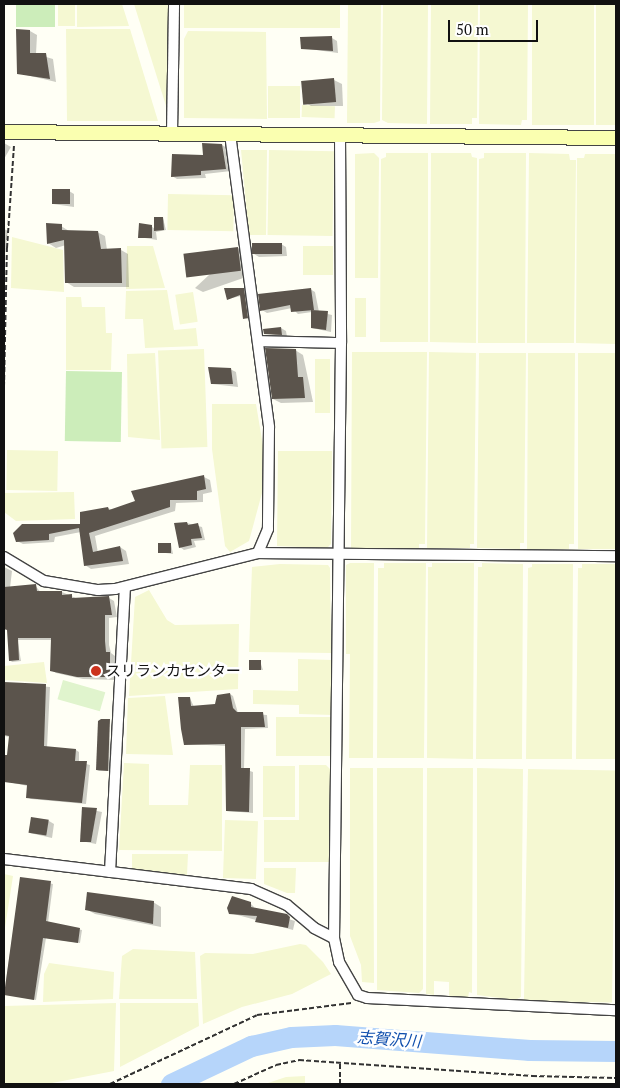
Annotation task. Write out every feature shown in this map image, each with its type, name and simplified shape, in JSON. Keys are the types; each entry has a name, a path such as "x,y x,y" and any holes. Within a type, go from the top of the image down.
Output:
{"street":[{"path":"172,134 174,4"},
{"path":"10,132 616,138"},
{"path":"230,134 269,427 270,499 268,529 258,554"},
{"path":"340,134 341,343 334,938 347,980 358,995 392,1000 616,1010"},
{"path":"259,341 341,343"},
{"path":"4,557 44,582 98,590 125,587 258,554 616,556"},
{"path":"110,872 125,587"},
{"path":"4,859 251,889 287,905 314,928 334,938"}],"path":[{"path":"4,387 10,132"},
{"path":"110,1084 257,1015 350,1004 358,995"},
{"path":"234,1084 276,1065 299,1060 532,1076 616,1078"},
{"path":"340,1064 340,1084"}],"green space":[{"path":"16,4 55,4 55,27 16,27"},
{"path":"58,4 75,4 75,26 58,26"},
{"path":"77,4 122,4 129,26 77,27"},
{"path":"134,4 171,4 170,108 167,109"},
{"path":"184,4 340,4 340,28 184,28"},
{"path":"348,4 381,4 380,121 374,123 347,123"},
{"path":"383,4 428,4 427,124 388,123 382,120"},
{"path":"431,4 478,4 477,118 472,118 472,124 430,124"},
{"path":"480,4 528,4 527,120 522,120 521,125 479,124"},
{"path":"532,4 594,4 594,125 532,125"},
{"path":"596,4 616,4 616,125 596,125"},
{"path":"66,29 130,29 158,121 67,121"},
{"path":"188,31 266,32 267,119 184,118 184,39"},
{"path":"268,86 300,86 300,118 268,118"},
{"path":"302,105 335,106 335,118 302,117"},
{"path":"241,150 267,150 266,235 249,235"},
{"path":"269,150 334,151 333,236 268,235"},
{"path":"374,153 379,158 378,278 355,278 355,154"},
{"path":"386,153 428,153 428,342 380,342 381,159 386,157"},
{"path":"431,153 471,153 472,157 477,158 476,343 430,342"},
{"path":"484,153 526,153 525,343 478,343 479,159 484,158"},
{"path":"529,153 569,154 570,160 576,160 574,343 527,343"},
{"path":"585,154 616,154 616,344 576,343 577,158 584,158"},
{"path":"168,194 234,195 233,231 167,230"},
{"path":"12,237 63,250 64,292 11,288"},
{"path":"127,246 153,246 165,288 126,289"},
{"path":"303,246 333,246 333,275 303,275"},
{"path":"167,290 174,330 196,328 198,346 145,348 143,319 125,319 126,291"},
{"path":"193,292 198,322 180,324 175,295"},
{"path":"66,297 81,297 82,307 105,307 106,333 112,333 111,370 66,370"},
{"path":"355,298 366,298 366,337 355,337"},
{"path":"204,349 207,447 161,449 158,351"},
{"path":"352,352 427,352 425,544 419,544 419,548 351,548"},
{"path":"429,352 476,353 474,544 470,544 470,548 427,548"},
{"path":"155,353 160,440 128,437 127,354"},
{"path":"479,353 526,353 524,543 520,543 520,549 477,548"},
{"path":"528,353 575,353 574,544 569,544 569,549 527,549"},
{"path":"578,353 616,353 616,549 578,549"},
{"path":"315,359 330,359 330,413 315,413"},
{"path":"66,371 122,372 121,442 65,441"},
{"path":"212,404 256,404 263,446 262,493 249,541 230,552 225,546 212,449"},
{"path":"7,450 58,451 57,491 6,490"},
{"path":"278,451 332,451 331,544 327,548 277,546"},
{"path":"74,492 75,519 16,521 4,512 4,493"},
{"path":"350,563 374,563 373,758 349,758 350,654 346,654 346,565"},
{"path":"384,563 426,563 424,758 377,758 378,568 384,568"},
{"path":"432,563 474,563 473,759 427,758 428,567 432,567"},
{"path":"482,563 523,564 522,759 476,759 478,567 482,567"},
{"path":"280,564 328,565 330,568 331,653 249,652 252,567"},
{"path":"532,564 573,564 572,759 526,759 528,568 532,567"},
{"path":"582,564 616,564 616,759 576,759 578,568 582,568"},
{"path":"149,590 167,620 175,625 239,624 238,689 129,696 135,597"},
{"path":"298,659 333,660 333,715 299,714 299,705 253,704 253,690 298,691"},
{"path":"44,662 47,683 4,680 4,666"},
{"path":"63,680 105,692 100,711 57,699"},
{"path":"165,696 173,755 126,754 128,698"},
{"path":"276,717 332,717 332,756 276,756"},
{"path":"124,763 149,764 149,805 188,805 190,765 222,765 222,851 119,850"},
{"path":"299,765 326,765 331,770 330,862 264,862 264,820 299,820"},
{"path":"263,766 295,766 295,817 263,817"},
{"path":"350,768 373,768 374,983 362,982 361,965 350,936"},
{"path":"377,768 423,768 423,989 419,993 377,990"},
{"path":"427,768 473,768 472,993 469,992 468,998 449,997 449,982 434,981 434,995 426,994"},
{"path":"477,768 523,769 521,997 515,1000 477,995"},
{"path":"528,769 616,771 612,1003 524,1001"},
{"path":"225,820 258,821 256,879 223,878"},
{"path":"132,854 188,854 187,875 132,869"},
{"path":"264,868 296,868 295,893 287,893 264,884"},
{"path":"4,874 13,876 4,934"},
{"path":"300,944 306,945 323,962 331,974 292,994 242,1007 203,1024 200,956 205,953 253,954"},
{"path":"133,949 195,952 197,999 119,999 122,956"},
{"path":"49,963 114,972 113,999 43,1002 44,974"},
{"path":"116,1003 114,1071 47,1084 4,1084 4,1006"},
{"path":"120,1003 198,1003 199,1026 120,1067"},
{"path":"305,1076 305,1084 265,1084 286,1077"}],"building":[{"path":"16,29 30,30 30,53 46,53 50,79 17,74"},
{"path":"332,36 333,51 301,49 300,37"},
{"path":"334,78 336,102 303,105 301,81"},
{"path":"202,143 222,144 226,169 201,171 201,175 171,177 172,154 203,155"},
{"path":"52,189 70,189 70,204 52,204"},
{"path":"154,217 163,217 164,230 154,231"},
{"path":"46,223 62,224 62,230 98,231 101,249 121,248 122,283 65,283 64,240 47,244"},
{"path":"139,223 152,225 152,238 138,238"},
{"path":"252,243 282,243 282,254 252,254"},
{"path":"238,247 241,271 186,278 183,254"},
{"path":"224,288 244,288 248,318 243,319 240,295 227,300"},
{"path":"311,288 314,310 291,312 290,305 260,311 258,294"},
{"path":"311,310 328,311 326,330 311,328"},
{"path":"281,327 282,335 264,334 263,329"},
{"path":"265,348 296,349 298,377 303,377 305,398 272,399"},
{"path":"208,367 231,368 233,384 211,384"},
{"path":"204,475 206,489 197,491 197,500 170,500 170,507 89,533 93,552 120,546 123,561 84,566 79,528 49,534 49,540 16,542 13,533 22,524 80,524 80,512 108,507 109,510 135,501 131,491"},
{"path":"187,522 188,525 198,523 202,538 191,539 192,545 179,548 174,523"},
{"path":"158,543 171,543 171,553 158,553"},
{"path":"36,584 37,591 62,591 62,595 72,594 72,598 109,596 112,615 105,615 105,641 106,652 110,652 110,677 77,677 50,671 51,638 18,638 19,660 9,661 7,630 4,629 4,587"},
{"path":"249,660 261,660 261,670 249,670"},
{"path":"4,682 46,684 44,746 76,749 75,761 87,761 82,803 26,798 27,785 4,782 4,755 7,755 9,736 4,735"},
{"path":"230,693 233,708 237,712 263,712 265,727 241,727 241,768 250,768 249,812 226,811 225,744 184,745 181,729 178,697 190,697 191,706 215,704 217,695"},
{"path":"110,719 108,771 96,770 98,721"},
{"path":"82,807 97,808 91,842 80,842"},
{"path":"31,817 49,820 46,836 28,833"},
{"path":"20,877 51,881 46,921 80,928 78,943 43,938 34,1000 4,995"},
{"path":"87,892 154,901 153,924 85,910"},
{"path":"232,896 251,902 251,907 287,914 290,917 288,928 255,922 257,916 229,914 227,908"}],"waterway":[{"name":"志賀沢川","path":"171,1084 251,1046 291,1037 335,1035 529,1050 616,1051"}],"place":[{"name":"スリランカセンター","path":"96,671"}]}
